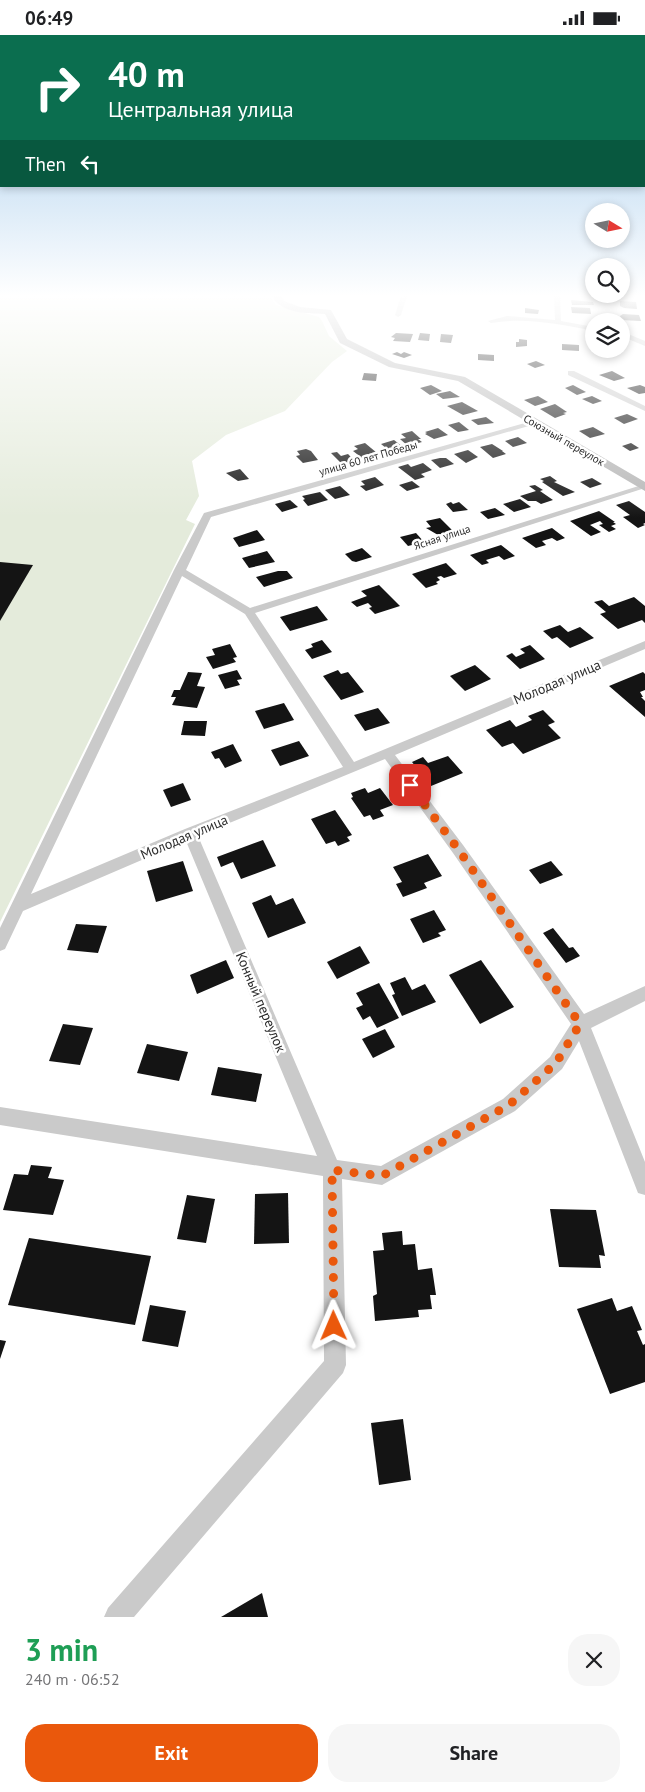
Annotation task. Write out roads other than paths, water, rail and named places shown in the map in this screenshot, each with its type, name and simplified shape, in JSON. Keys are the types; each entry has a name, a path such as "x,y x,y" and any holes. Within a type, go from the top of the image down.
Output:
{"street":[{"name":"Союзный переулок","path":"416,370 461,379 644,487"},
{"path":"571,373 645,409"},
{"name":"улица 60 лет Победы","path":"179,570 207,515 535,423"},
{"name":"Ясная улица","path":"249,612 644,487"},
{"path":"0,944 179,570 249,612 351,769"},
{"name":"Молодая улица","path":"17,907 190,833 351,769 645,645"},
{"path":"387,753 458,849 580,1024 645,1186"},
{"name":"Конный переулок","path":"190,833 332,1170"},
{"path":"0,1116 332,1170 382,1176 509,1105 556,1063 580,1024 645,993"},
{"path":"117,1617 335,1365 332,1170"}]}
